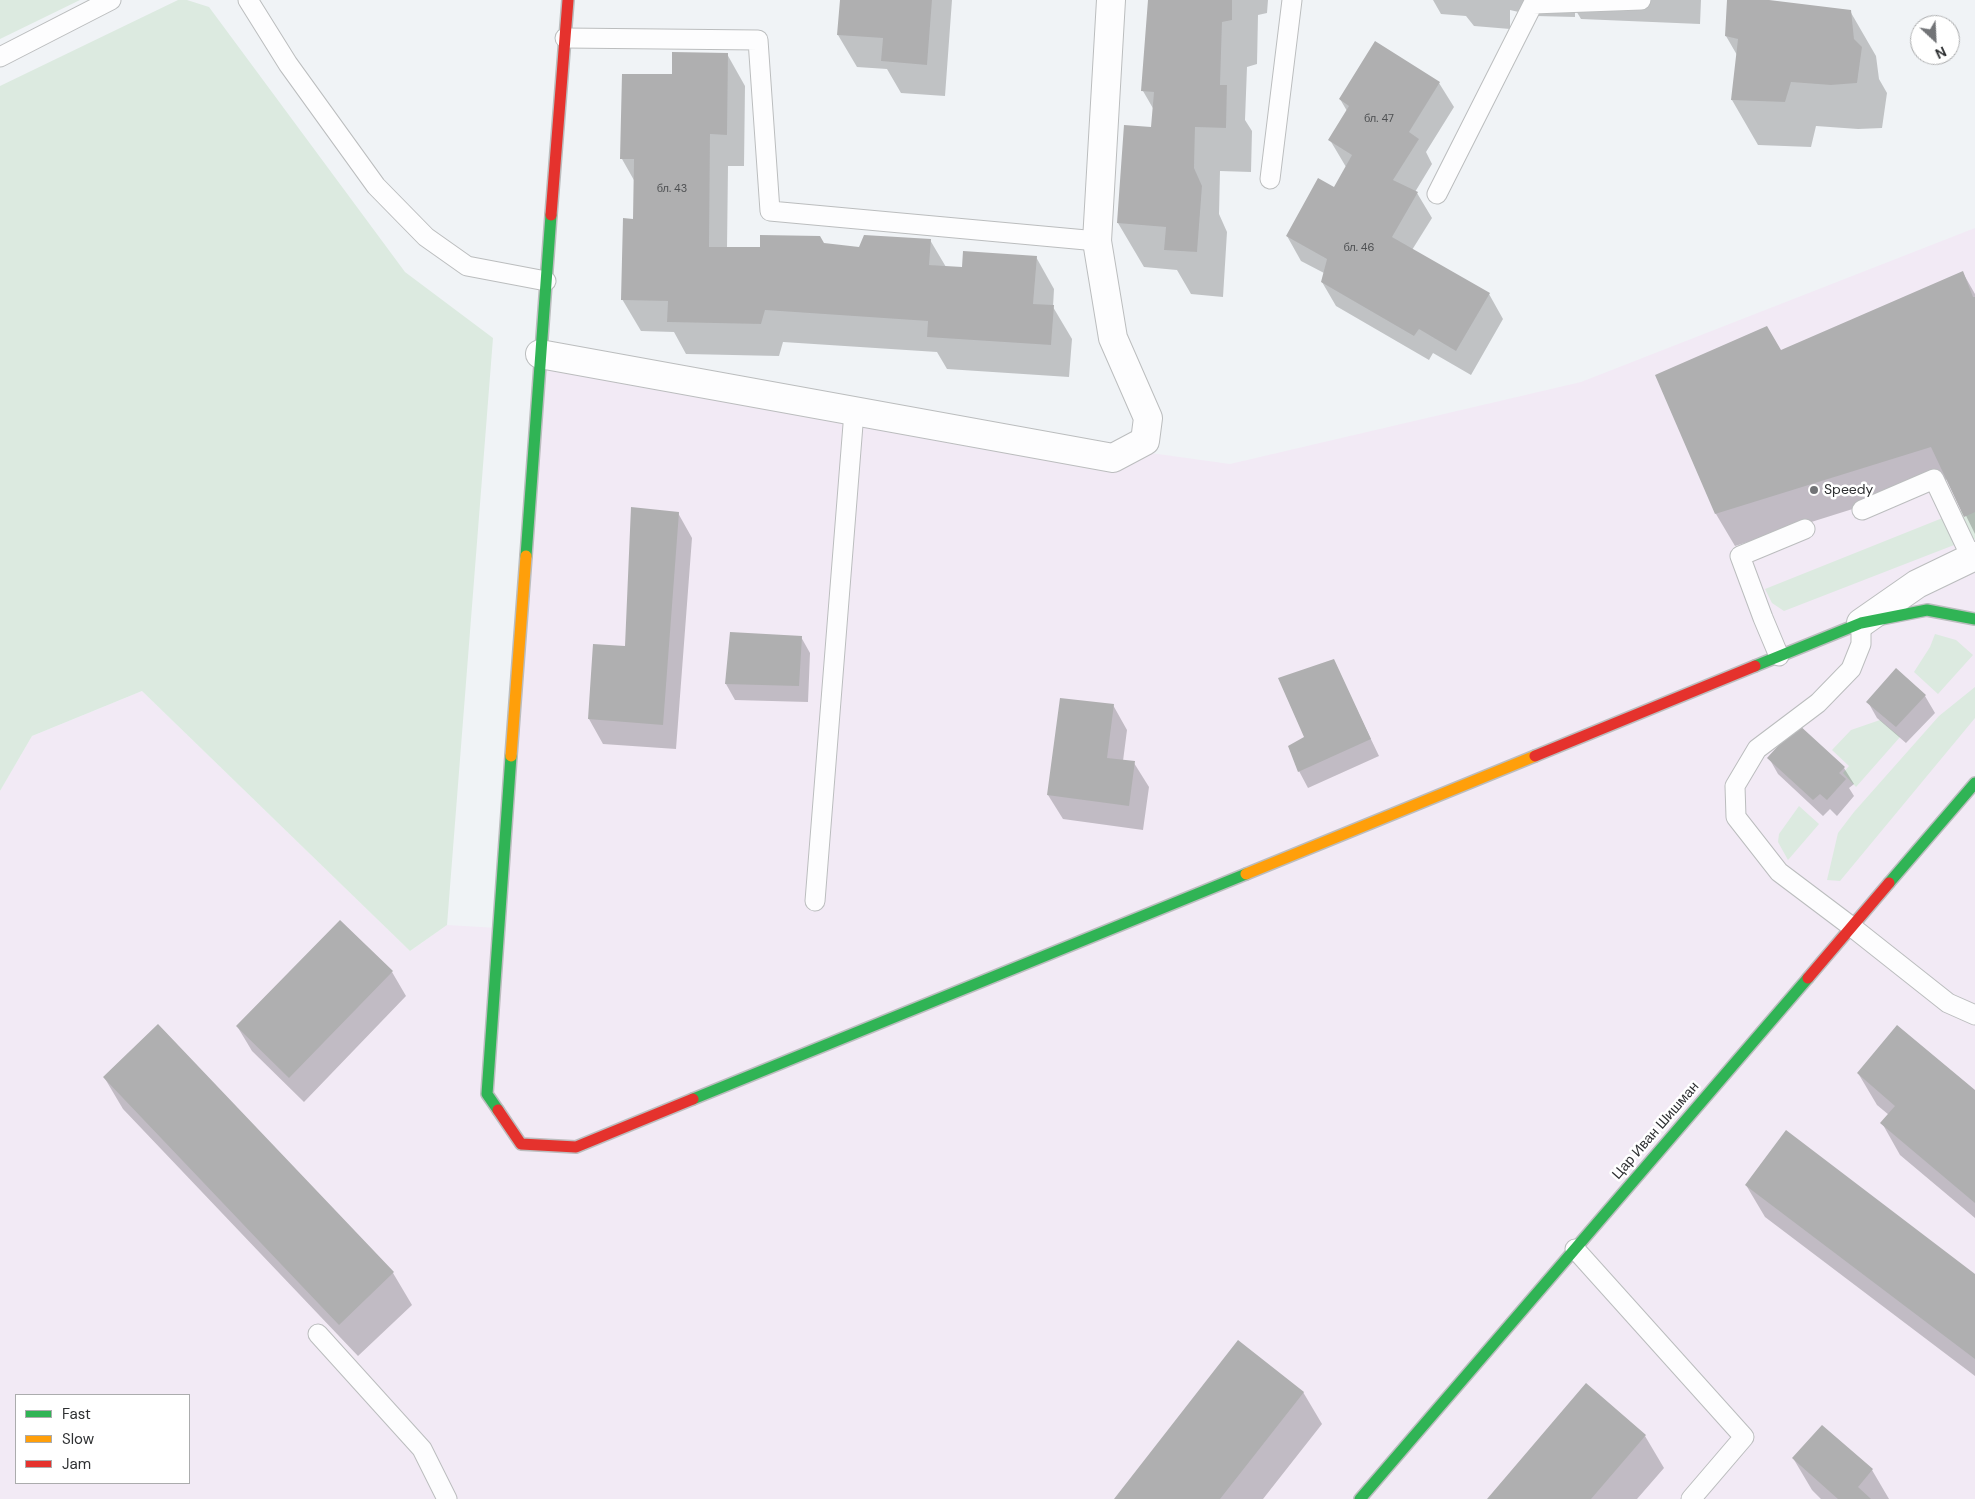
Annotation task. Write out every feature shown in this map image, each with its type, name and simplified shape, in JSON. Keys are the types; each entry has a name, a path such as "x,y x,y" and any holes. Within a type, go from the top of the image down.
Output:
{"street":[{"path":"568,0 540,354 487,1094 521,1144 576,1147 1861,623 1927,610 1975,619"},
{"path":"540,354 1113,458 1145,441 1148,418 1113,338 1097,241 1111,0"},
{"path":"1861,623 1918,584 1973,556"},
{"name":"Цар Иван Шишман","path":"1360,1499 1975,783"}],"lane":[{"path":"0,57 111,0"},
{"path":"248,0 288,64 376,186 426,237 467,266 546,281"},
{"path":"1270,179 1292,0"},
{"path":"1437,194 1533,4 1640,0"},
{"path":"565,38 758,40 770,212 1097,241"},
{"path":"815,900 854,412"},
{"path":"1862,510 1934,479 1973,556"},
{"path":"1779,656 1740,556 1805,529"},
{"path":"1861,623 1861,644 1851,669 1818,703 1757,749 1735,786 1736,816 1779,872 1948,1003 1975,1015"},
{"path":"1575,1249 1744,1437 1691,1499"},
{"path":"318,1334 422,1449 448,1499"}],"shaded area":[{"path":"0,0 80,0 0,39"},
{"path":"178,0 187,0 209,7 405,272 493,338 447,925 410,951 142,691 32,736 0,791 0,86"},
{"path":"1975,228 1975,1499 0,1499 0,791 32,736 142,691 410,951 447,925 498,928 540,354 854,412 1230,464 1581,382"},
{"path":"1975,505 1975,539 1967,540 1784,611 1772,603 1765,589"},
{"path":"1935,634 1956,640 1973,655 1938,694 1914,672 1930,647"},
{"path":"1975,687 1975,718 1840,881 1827,880 1838,833 1854,812 1939,716"},
{"path":"1880,720 1900,737 1856,787 1843,773 1849,766 1832,750 1851,730"},
{"path":"1799,806 1819,824 1788,860 1778,842 1779,834"}],"building":[{"path":"840,0 932,0 927,65 881,61 883,38 837,35"},
{"path":"1148,0 1232,0 1232,20 1222,22 1220,85 1227,85 1226,128 1195,127 1194,168 1202,186 1197,252 1164,250 1166,227 1117,223 1124,125 1151,127 1154,92 1141,91"},
{"path":"1727,0 1769,0 1851,10 1854,39 1862,47 1857,83 1831,85 1791,82 1785,102 1731,100 1738,39 1725,36"},
{"path":"1375,41 1440,82 1409,132 1419,139 1393,180 1418,192 1392,237 1490,293 1456,351 1419,329 1414,336 1321,282 1327,259 1286,236 1318,178 1334,187 1352,155 1328,140 1349,106 1339,99"},
{"path":"672,52 728,53 727,135 710,134 709,247 760,247 760,235 820,236 824,243 859,247 864,235 931,239 929,265 962,267 963,251 1037,256 1033,304 1054,305 1051,345 927,337 928,321 765,310 761,324 667,322 668,301 621,300 623,218 633,219 634,159 620,159 622,74 672,74"},
{"path":"1963,271 1973,297 1975,297 1975,512 1964,517 1931,447 1715,514 1655,375 1767,326 1781,350"},
{"path":"631,507 679,512 663,725 588,719 593,644 625,646"},
{"path":"730,632 802,636 799,686 725,684"},
{"path":"1334,659 1371,739 1298,772 1288,746 1304,737 1278,678"},
{"path":"1896,668 1926,695 1896,727 1866,702"},
{"path":"1060,698 1114,704 1107,758 1135,761 1129,806 1047,795"},
{"path":"1798,724 1845,767 1839,773 1846,779 1827,800 1820,794 1813,800 1767,758"},
{"path":"340,920 393,971 289,1078 236,1026"},
{"path":"158,1024 394,1272 339,1325 103,1077"},
{"path":"1897,1025 1975,1090 1975,1203 1880,1123 1895,1106 1857,1073"},
{"path":"1786,1130 1975,1274 1975,1359 1745,1185"},
{"path":"1238,1340 1304,1392 1220,1499 1114,1499"},
{"path":"1586,1383 1646,1435 1591,1499 1487,1499"},
{"path":"1822,1425 1873,1469 1858,1487 1871,1499 1838,1499 1792,1458"}],"traffic: fast":[{"path":"526,556 551,215"},
{"path":"1755,666 1861,623 1927,610 1975,619"},
{"path":"498,1110 487,1094 511,756"},
{"path":"1889,883 1975,783"},
{"path":"693,1099 1246,874"},
{"path":"1360,1499 1808,978"}],"traffic: slow":[{"path":"511,756 526,556"},
{"path":"1246,874 1535,756"}],"traffic: jam":[{"path":"551,215 568,0"},
{"path":"1535,756 1755,666"},
{"path":"1808,978 1889,883"},
{"path":"498,1110 521,1144 576,1147 693,1099"}],"place":[{"name":"Speedy","path":"1814,490"}]}
